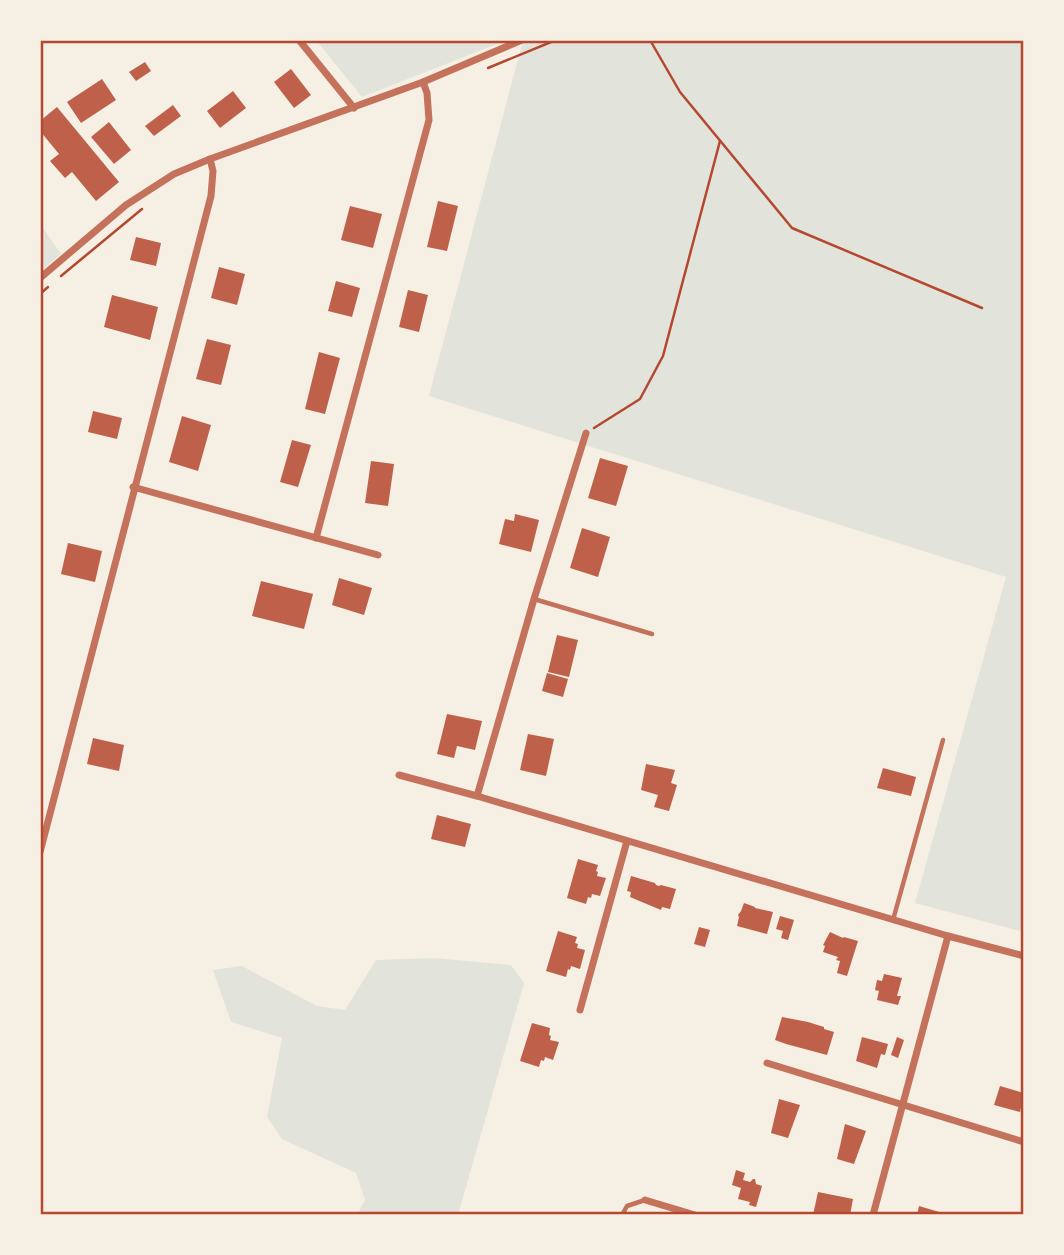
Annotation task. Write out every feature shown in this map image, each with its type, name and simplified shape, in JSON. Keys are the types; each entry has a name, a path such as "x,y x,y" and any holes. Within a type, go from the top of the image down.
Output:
{"street":[{"path":"299,40 354,107"},
{"path":"40,278 126,205 174,174 423,82 522,40"},
{"path":"316,538 429,120 427,93 423,82"},
{"path":"40,852 211,196 213,171 210,159"},
{"path":"477,796 586,433"},
{"path":"133,487 378,555"},
{"path":"399,775 1024,956"},
{"path":"580,1010 627,841"},
{"path":"873,1215 948,936"},
{"path":"766,1063 1024,1142"},
{"path":"645,1200 695,1215"}],"lane":[{"path":"534,599 652,634"},
{"path":"893,920 943,740"},
{"path":"622,1215 627,1206 645,1200"}],"path":[{"path":"478,72 556,40"},
{"path":"650,40 680,92 792,229 982,308"},
{"path":"586,433 640,399 663,356 720,141"},
{"path":"60,278 144,208"},
{"path":"40,294 50,286"}],"shaded area":[{"path":"316,40 507,40 362,97"},
{"path":"523,40 1024,40 1024,932 915,903 1006,577 429,396"},
{"path":"40,224 61,254 40,272"},
{"path":"434,958 511,965 524,983 458,1215 357,1215 365,1200 356,1173 282,1139 267,1117 282,1038 231,1022 213,970 242,966 317,1006 345,1010 376,960"}],"building":[{"path":"145,62 151,71 136,81 129,72"},
{"path":"291,69 311,95 294,108 274,82"},
{"path":"102,79 116,100 81,123 67,102"},
{"path":"233,91 246,108 220,128 207,111"},
{"path":"173,105 181,116 154,136 145,126"},
{"path":"57,107 119,182 96,201 72,172 65,178 50,161 59,154 40,131 40,121"},
{"path":"109,122 131,150 114,164 91,137"},
{"path":"438,201 458,206 447,251 427,247"},
{"path":"350,206 382,214 373,248 341,240"},
{"path":"136,237 161,243 156,266 130,260"},
{"path":"219,267 245,274 237,305 211,298"},
{"path":"336,281 360,288 352,317 328,311"},
{"path":"408,290 428,295 419,332 399,327"},
{"path":"112,295 158,307 150,340 104,327"},
{"path":"207,339 231,345 221,385 196,379"},
{"path":"319,352 340,358 325,414 305,409"},
{"path":"93,411 122,418 117,439 88,432"},
{"path":"182,416 211,425 198,471 169,462"},
{"path":"292,440 311,445 298,487 280,482"},
{"path":"600,458 628,466 616,506 588,498"},
{"path":"371,461 394,464 388,506 365,503"},
{"path":"515,514 539,520 531,552 499,544 505,519 514,521"},
{"path":"582,528 610,537 598,577 570,568"},
{"path":"68,543 102,551 95,582 61,574"},
{"path":"339,578 372,588 364,615 332,605"},
{"path":"261,581 313,594 304,629 252,616"},
{"path":"557,635 578,640 569,677 548,672"},
{"path":"547,673 568,679 563,697 542,691"},
{"path":"447,714 482,721 475,750 457,746 454,758 437,754"},
{"path":"528,734 554,739 546,776 520,770"},
{"path":"93,738 124,745 119,771 87,764"},
{"path":"646,764 675,770 671,783 677,785 669,811 654,807 658,795 641,790"},
{"path":"883,768 916,777 911,796 877,788"},
{"path":"437,815 471,824 465,847 431,839"},
{"path":"578,859 598,865 597,876 606,878 600,896 592,894 586,904 567,898"},
{"path":"631,876 676,889 670,909 662,907 661,910 630,897 631,892 627,891"},
{"path":"744,903 773,912 767,934 737,926 738,915"},
{"path":"780,916 794,920 788,940 781,938 783,931 776,929"},
{"path":"699,927 710,930 705,947 694,944"},
{"path":"558,931 577,937 577,948 585,950 580,969 571,966 566,977 546,971"},
{"path":"830,932 858,941 847,976 837,973 840,961 836,960 838,957 823,952 823,945"},
{"path":"884,974 902,978 897,996 901,996 898,1005 877,1000 877,980 882,981"},
{"path":"782,1017 808,1022 834,1032 827,1055 775,1040"},
{"path":"532,1023 550,1028 550,1040 559,1042 553,1060 545,1057 539,1067 520,1061"},
{"path":"862,1037 888,1044 885,1055 881,1054 877,1068 856,1061"},
{"path":"897,1037 904,1040 898,1058 891,1055"},
{"path":"1000,1086 1024,1093 1020,1112 994,1105"},
{"path":"779,1099 800,1105 788,1138 771,1133"},
{"path":"845,1124 866,1131 854,1164 837,1159"},
{"path":"736,1170 745,1173 743,1180 750,1182 755,1179 756,1184 762,1186 756,1207 749,1205 750,1202 738,1199 741,1188 732,1185"},
{"path":"818,1192 853,1199 850,1215 813,1215"},
{"path":"919,1206 946,1214 946,1215 917,1215"}]}
